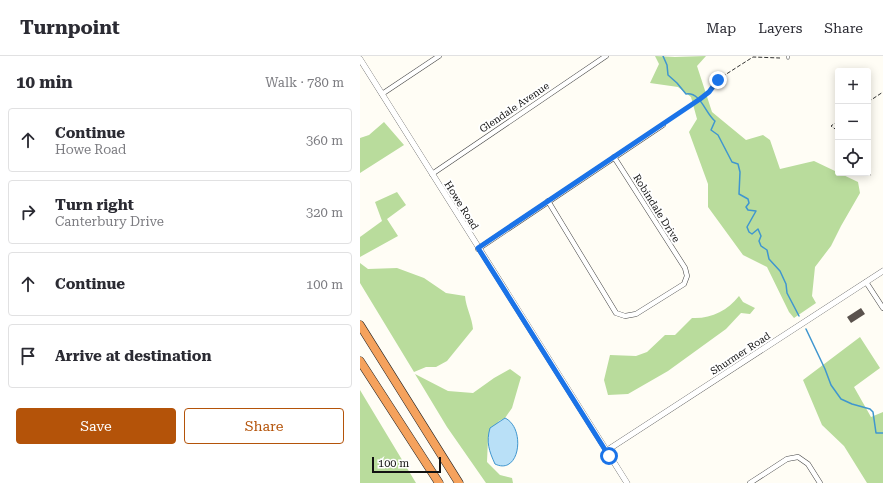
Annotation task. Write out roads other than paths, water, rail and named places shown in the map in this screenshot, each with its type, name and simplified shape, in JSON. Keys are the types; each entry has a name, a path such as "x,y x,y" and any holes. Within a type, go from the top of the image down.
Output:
{"highway":[{"path":"360,325 459,483"},
{"path":"360,361 438,483"}],"street":[{"path":"382,94 439,56"},
{"name":"Glendale Avenue","path":"432,174 606,56"},
{"name":"Howe Road","path":"360,59 627,483"},
{"path":"478,248 663,125"},
{"name":"Robindale Drive","path":"548,201 616,313 625,316 636,314 684,284 687,276 685,268 614,157"},
{"name":"Shurmer Road","path":"606,451 883,270"},
{"path":"866,282 883,308"},
{"path":"750,483 786,459 798,457 808,464 820,483"}],"water":[{"path":"505,418 512,423 518,440 515,457 510,463 503,466 495,464 490,451 488,438 490,428"}],"waterway":[{"path":"663,56 667,65 668,75 686,94 691,94 699,100 715,121 711,130 718,135 732,162 738,164 740,172 739,194 748,199 749,203 746,207 748,210 756,211 747,227 749,232 752,234 758,229 761,236 759,241 761,246 767,250 769,259 780,271 786,284 787,293 799,316"},
{"path":"806,329 831,385 841,399 870,409 873,412 876,433 883,433"}]}
